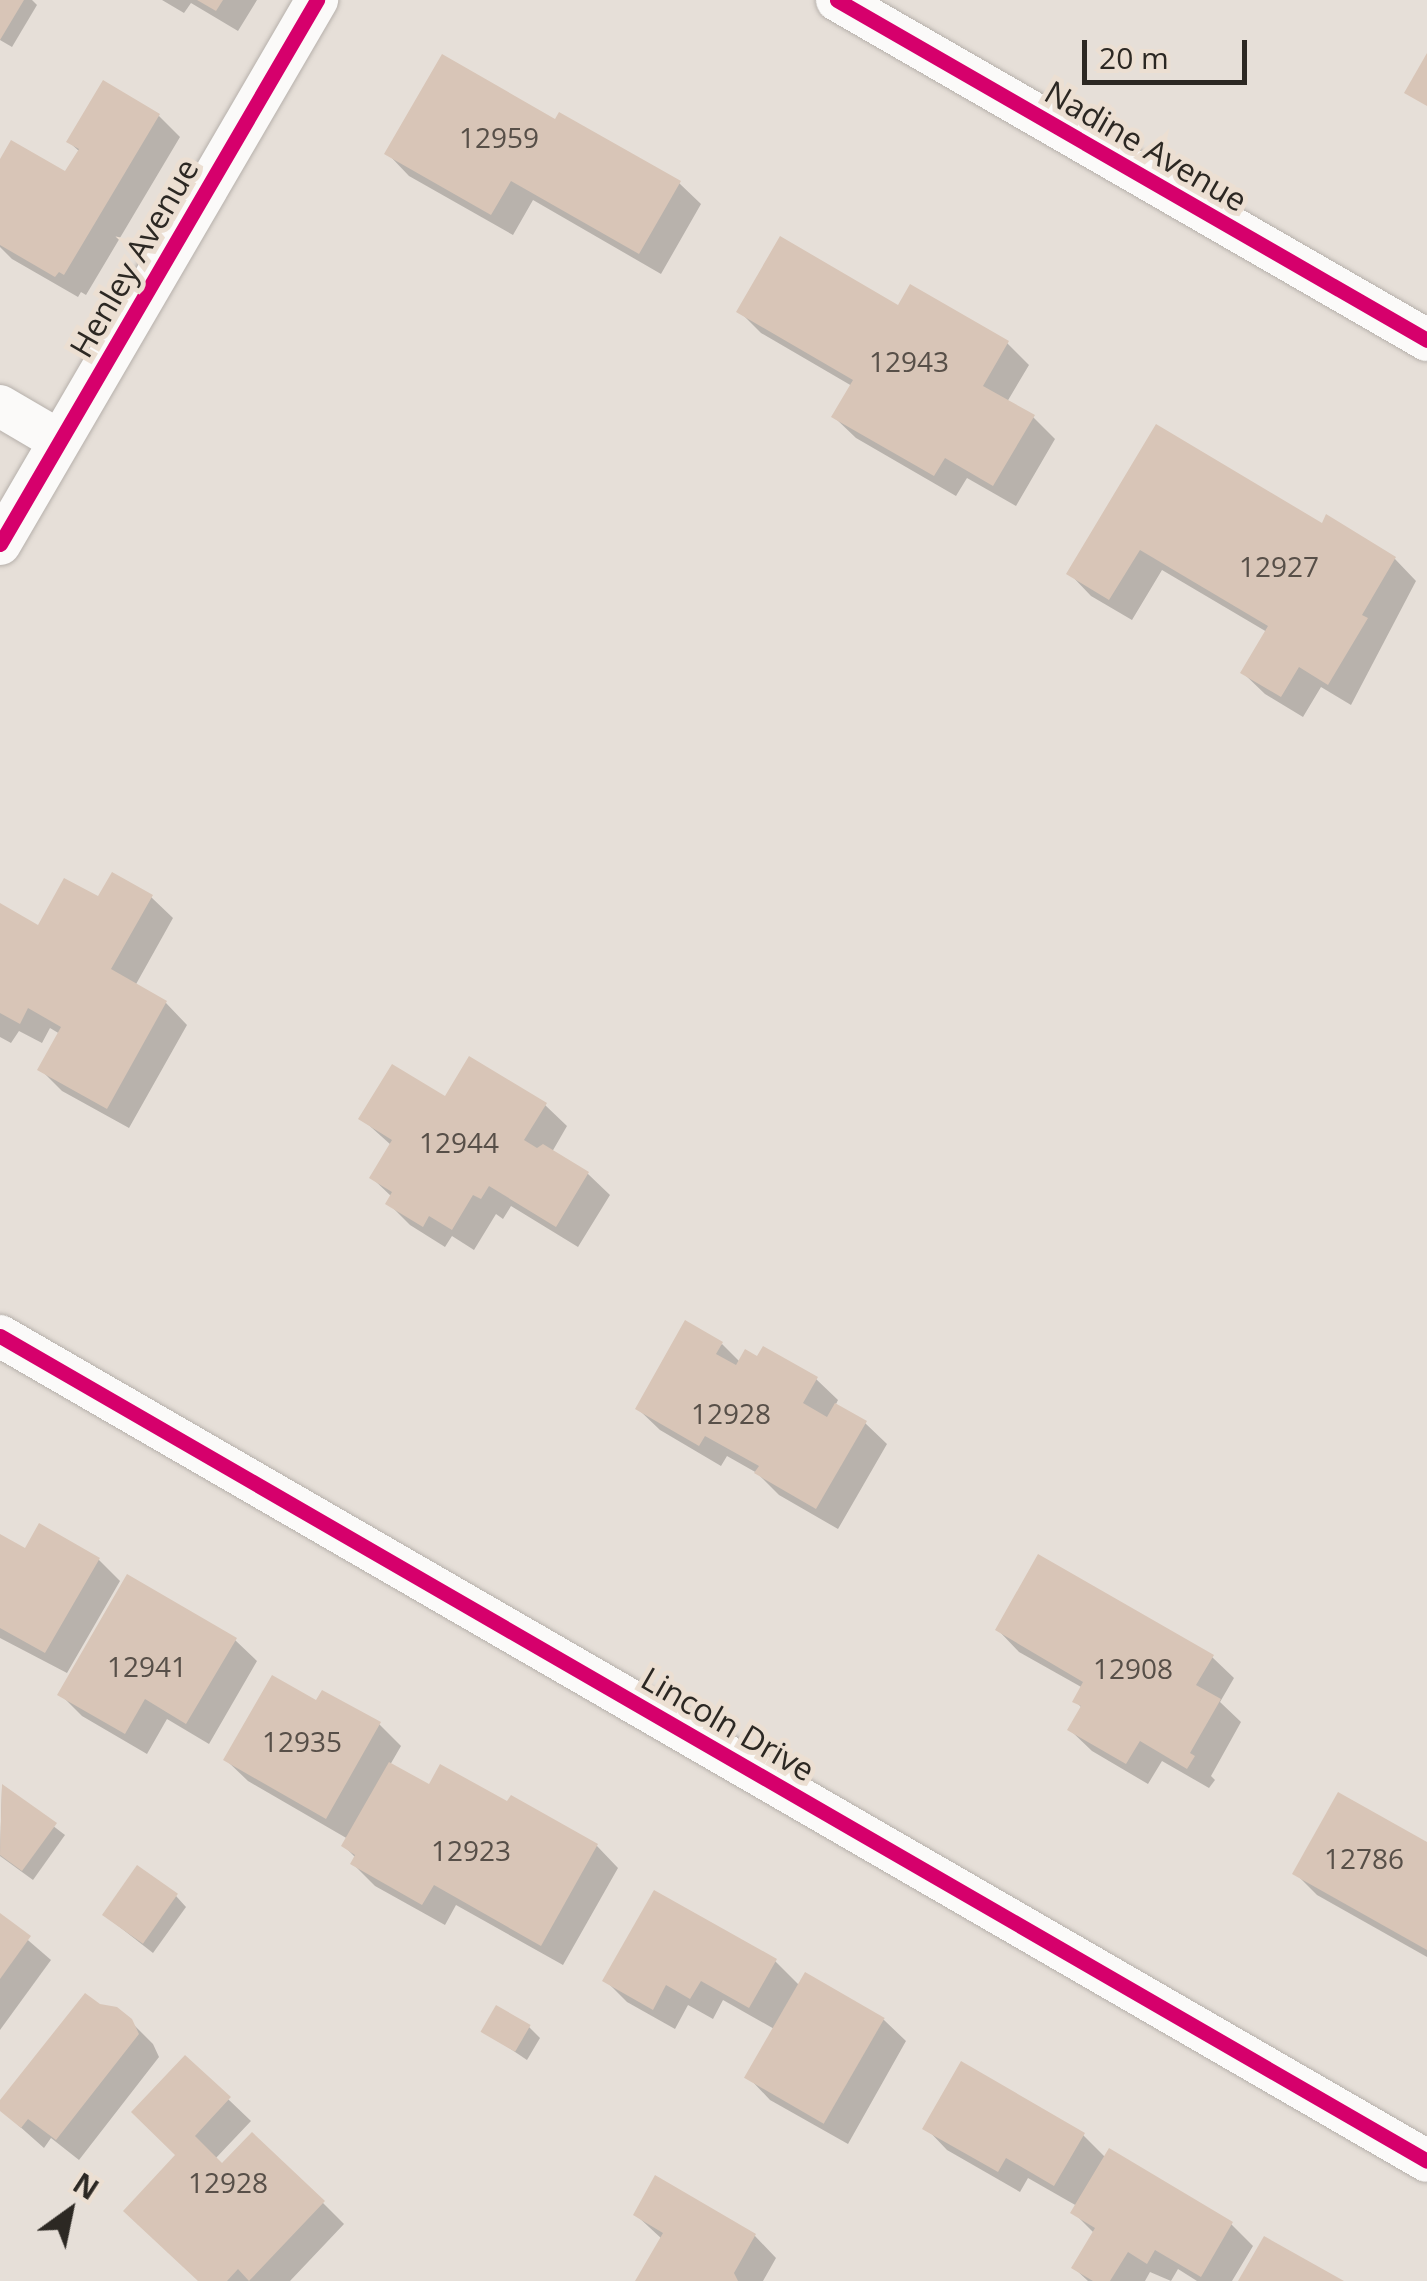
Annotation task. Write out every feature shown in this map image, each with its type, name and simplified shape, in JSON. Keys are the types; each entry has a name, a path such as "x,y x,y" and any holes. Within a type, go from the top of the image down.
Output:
{"street":[{"name":"Henley Avenue","path":"0,544 317,0"},
{"name":"Nadine Avenue","path":"837,0 1427,340"},
{"path":"0,406 58,440"},
{"name":"Lincoln Drive","path":"0,1336 1427,2161"}],"building":[{"path":"0,0 24,0 0,40"},
{"path":"197,0 223,0 216,11"},
{"path":"1427,53 1427,106 1404,93"},
{"path":"442,54 555,119 559,112 681,181 639,254 511,181 491,215 384,154"},
{"path":"103,80 160,114 64,275 59,272 55,277 0,245 0,159 11,140 65,171 79,149 66,142"},
{"path":"780,236 898,305 910,284 1009,341 983,386 1035,415 993,486 945,458 934,476 831,417 853,380 736,312"},
{"path":"1156,424 1322,523 1326,514 1396,557 1362,615 1368,618 1328,685 1299,667 1281,697 1240,673 1268,626 1140,550 1109,600 1066,574"},
{"path":"112,872 153,895 111,969 167,1001 107,1109 37,1070 61,1027 28,1008 20,1024 0,1013 0,903 38,925 64,878 98,896"},
{"path":"469,1056 547,1103 524,1140 537,1148 543,1144 589,1172 556,1227 489,1186 481,1199 473,1195 452,1230 429,1216 423,1227 385,1204 392,1192 369,1178 392,1140 358,1119 392,1064 445,1096"},
{"path":"685,1320 723,1342 716,1354 736,1365 745,1349 757,1356 763,1346 818,1377 803,1403 827,1417 835,1403 867,1421 816,1509 754,1473 759,1466 705,1436 699,1446 635,1409"},
{"path":"39,1523 100,1558 45,1653 0,1628 0,1534 25,1548"},
{"path":"1038,1554 1214,1655 1196,1685 1221,1699 1190,1753 1195,1756 1187,1769 1140,1741 1126,1764 1067,1730 1081,1706 1072,1702 1083,1682 995,1630"},
{"path":"127,1574 237,1638 186,1724 145,1699 125,1734 57,1695"},
{"path":"272,1675 316,1700 322,1690 381,1722 326,1819 223,1760"},
{"path":"389,1762 429,1784 440,1764 507,1801 511,1795 598,1844 541,1946 434,1885 422,1905 350,1864 355,1855 341,1846"},
{"path":"2,1784 57,1823 22,1871 0,1855"},
{"path":"1338,1792 1427,1842 1427,1950 1292,1874"},
{"path":"137,1865 178,1894 143,1944 102,1915"},
{"path":"654,1890 777,1959 749,2008 701,1981 690,1999 666,1985 653,2010 602,1981"},
{"path":"0,1913 31,1936 0,1979"},
{"path":"805,1972 885,2018 824,2124 744,2078"},
{"path":"85,1993 100,2004 117,2007 132,2019 139,2034 56,2140 28,2119 21,2128 0,2111 0,2100"},
{"path":"496,2005 531,2025 515,2052 480,2032"},
{"path":"185,2055 231,2097 195,2136 222,2163 252,2132 325,2201 249,2281 238,2269 227,2281 198,2281 123,2211 175,2155 131,2112"},
{"path":"961,2061 1085,2133 1054,2186 1006,2158 998,2172 922,2129"},
{"path":"1109,2148 1233,2222 1201,2277 1155,2250 1147,2264 1128,2252 1110,2281 1093,2281 1071,2268 1095,2228 1070,2213"},
{"path":"655,2175 756,2234 734,2273 738,2281 635,2281 663,2233 633,2215"},
{"path":"1264,2236 1344,2281 1238,2281"}],"cycle path":[{"path":"0,544 317,0"},
{"path":"837,0 1427,340"},
{"path":"0,1336 1427,2161"}]}
